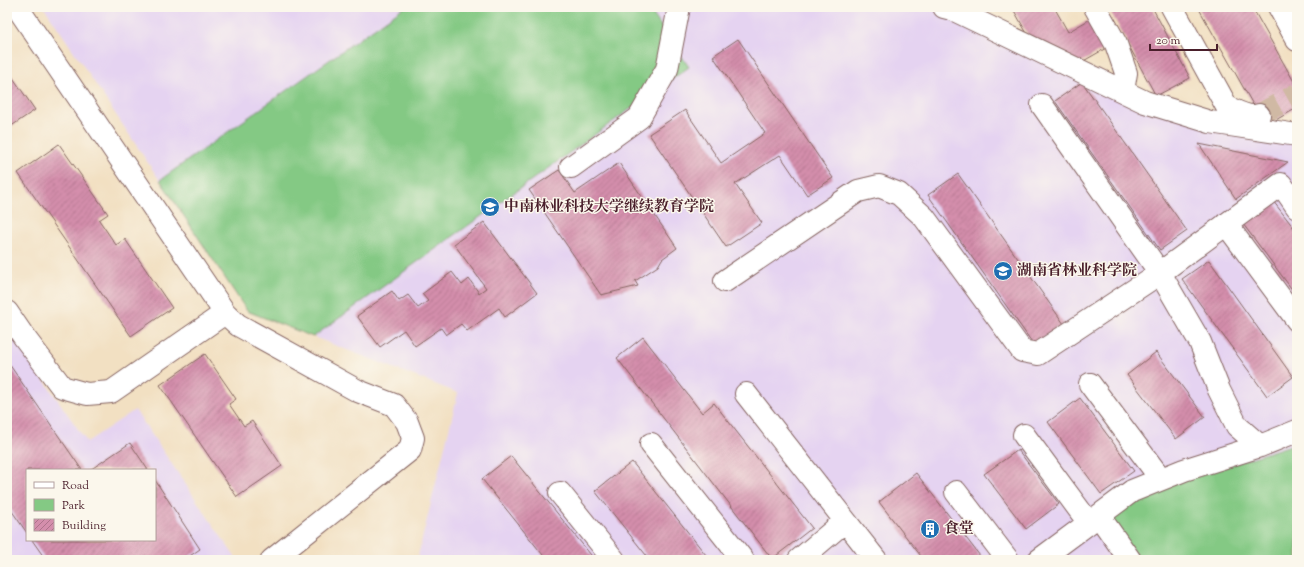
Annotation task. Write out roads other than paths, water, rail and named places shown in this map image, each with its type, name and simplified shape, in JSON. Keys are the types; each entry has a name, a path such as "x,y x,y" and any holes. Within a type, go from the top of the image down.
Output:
{"street":[{"path":"17,7 225,312 238,325 351,387 394,405 407,422 413,438 410,450 272,560"},
{"path":"571,167 638,118 667,69 679,7"},
{"path":"944,7 952,9 1145,102 1210,122 1227,116 1244,115 1256,117 1259,115"},
{"path":"1095,7 1116,44 1126,73 1123,91"},
{"path":"1172,7 1227,116 1297,135"},
{"path":"1279,7 1297,40"},
{"path":"1042,105 1160,273 1200,342 1219,390 1237,426 1260,446"},
{"path":"724,280 858,191 879,186 899,194 924,217 1022,351 1038,354 1160,273 1281,184 1297,207"},
{"path":"1226,224 1297,320"},
{"path":"7,312 62,387 86,394 111,392 225,312"},
{"path":"1090,384 1162,479"},
{"path":"746,394 876,560"},
{"path":"1039,560 1132,491 1184,470 1260,446 1297,430"},
{"path":"1024,436 1130,560"},
{"path":"651,444 743,560"},
{"path":"956,492 1008,560"},
{"path":"560,493 614,560"},
{"path":"799,560 845,521"}],"tunnel":[{"path":"1259,115 1297,94"}],"place":[{"name":"中南林业科技大学继续教育学院","path":"490,207"},
{"name":"湖南省林业科学院","path":"1003,271"},
{"name":"食堂","path":"930,529"}]}
